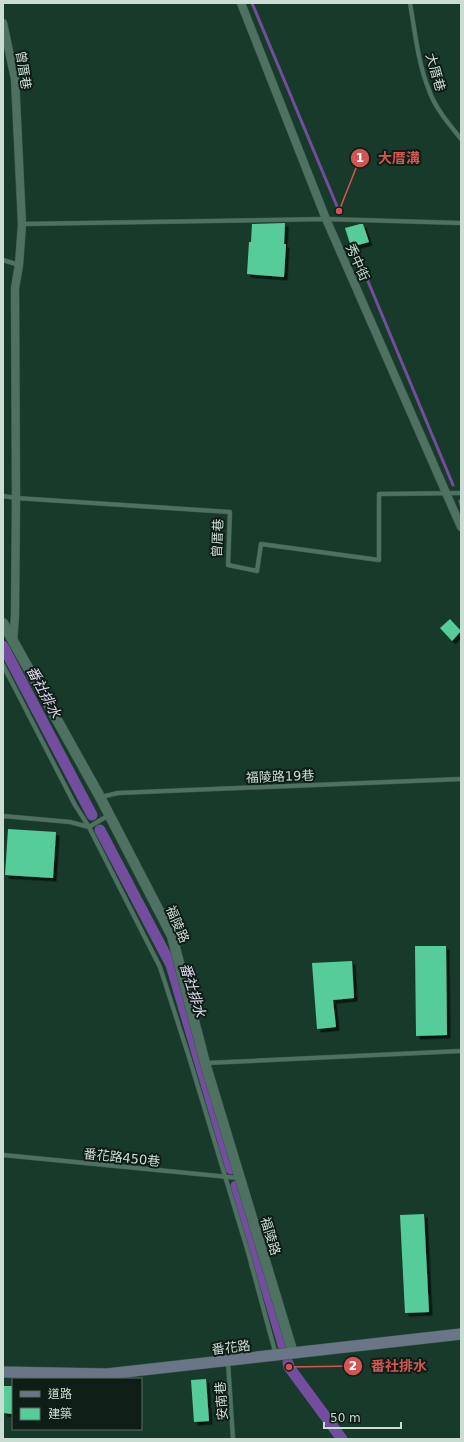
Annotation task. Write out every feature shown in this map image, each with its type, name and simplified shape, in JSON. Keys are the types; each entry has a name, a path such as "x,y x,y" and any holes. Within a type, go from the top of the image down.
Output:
{"main road":[{"name":"番花路","path":"3,1372 107,1374 461,1334"}],"street":[{"name":"秀中街","path":"240,3 326,219 461,527"},
{"name":"曾厝巷","path":"3,23 15,79 22,224 19,265 15,288 16,498 15,616 13,642"},
{"name":"福陵路","path":"3,623 100,798 172,936 205,1063 293,1353"}],"lane":[{"name":"大厝巷","path":"410,3 423,69 429,91 439,110 461,138"},
{"path":"22,224 326,219 461,222"},
{"path":"3,260 19,265"},
{"path":"447,493 461,493"},
{"name":"曾厝巷","path":"3,496 230,512 228,565 257,571 261,544 379,560 379,494 447,493"},
{"path":"3,665 75,805 89,827 160,967 248,1252 276,1355"},
{"name":"福陵路19巷","path":"100,798 118,793 461,779"},
{"path":"3,816 70,822 89,827 109,815"},
{"path":"205,1063 461,1051"},
{"name":"番花路450巷","path":"3,1155 240,1178"},
{"name":"安南巷","path":"228,1361 233,1439"}],"building":[{"path":"285,223 284,244 286,244 284,277 247,274 252,224"},
{"path":"363,224 369,242 351,247 345,228"},
{"path":"450,619 461,631 452,641 440,628"},
{"path":"8,829 56,832 53,878 5,875"},
{"path":"415,946 446,946 447,1035 416,1036"},
{"path":"352,961 354,998 333,1000 336,1027 317,1029 312,963"},
{"path":"424,1214 429,1312 405,1313 400,1215"},
{"path":"206,1379 209,1421 194,1422 191,1380"},
{"path":"3,1386 12,1386 12,1414 3,1413"}],"waterway":[{"path":"252,3 339,211"},
{"path":"352,243 453,485"},
{"path":"460,501 461,505"},
{"name":"番社排水","path":"3,646 92,815"},
{"name":"番社排水","path":"100,830 171,965 231,1169"},
{"name":"番社排水","path":"236,1186 283,1345"},
{"name":"番社排水","path":"288,1363 289,1367 342,1439"}],"place":[{"name":"大厝溝","path":"339,211"},
{"name":"番社排水","path":"289,1367"}]}
